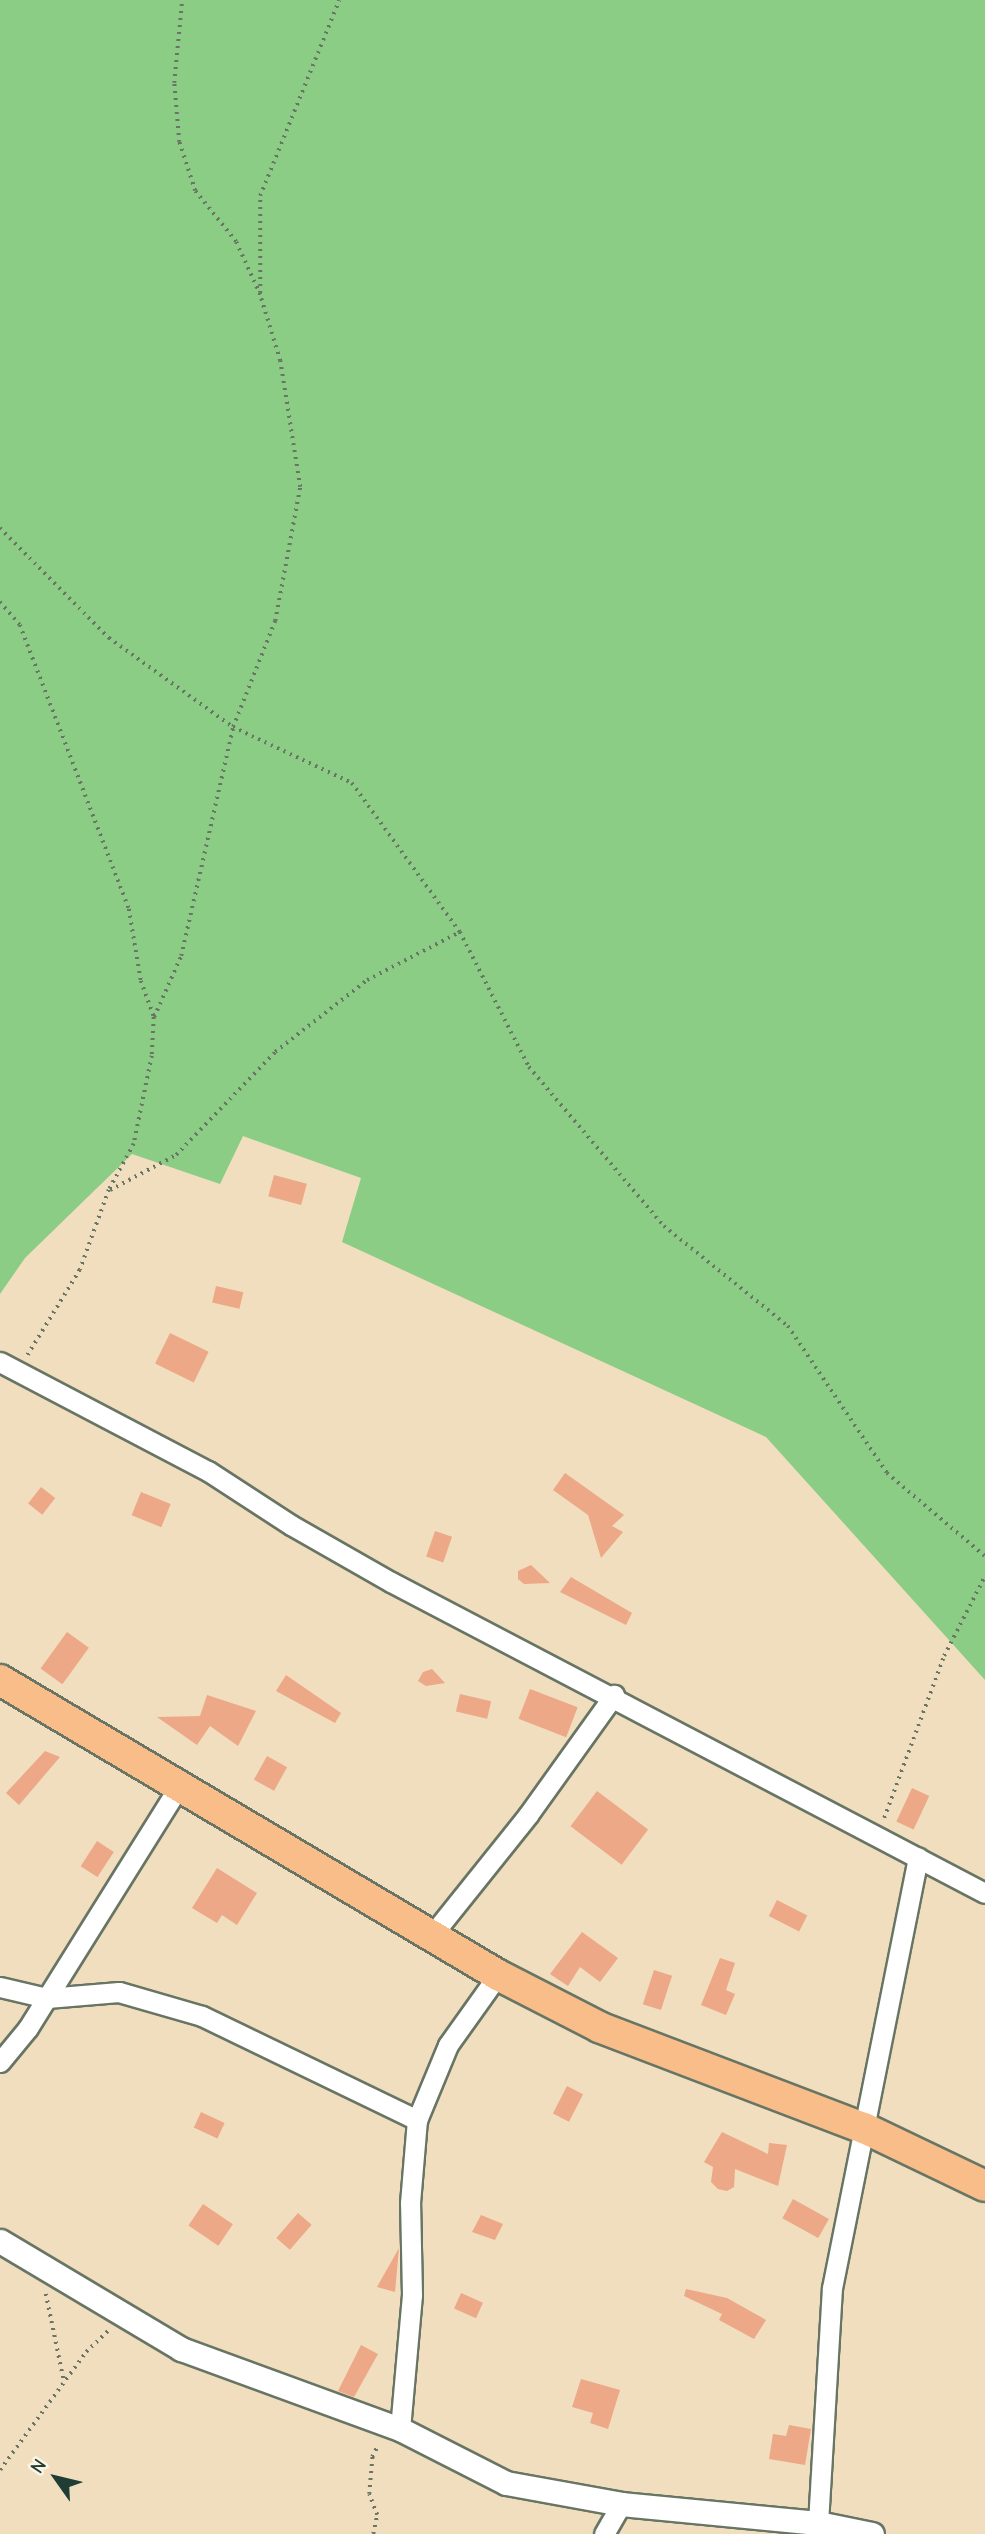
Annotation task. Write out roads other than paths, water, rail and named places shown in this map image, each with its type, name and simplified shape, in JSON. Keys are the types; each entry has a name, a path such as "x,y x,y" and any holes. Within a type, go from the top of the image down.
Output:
{"main road":[{"path":"0,1681 498,1975 599,2027 864,2128 985,2186"}],"street":[{"path":"0,1362 19,1368 208,1471 291,1525 391,1582 614,1695 985,1893"},
{"path":"432,1935 527,1815 614,1695"},
{"path":"0,2062 47,1998 180,1785"},
{"path":"818,2523 832,2288 918,1857"},
{"path":"394,2426 412,2295 410,2203 417,2120 448,2045 498,1975"},
{"path":"0,1987 47,1998 119,1992 202,2015 417,2120"},
{"path":"0,2241 41,2269 181,2349 394,2426 506,2483 621,2504 818,2523 872,2534"},
{"path":"604,2534 621,2504"}]}
